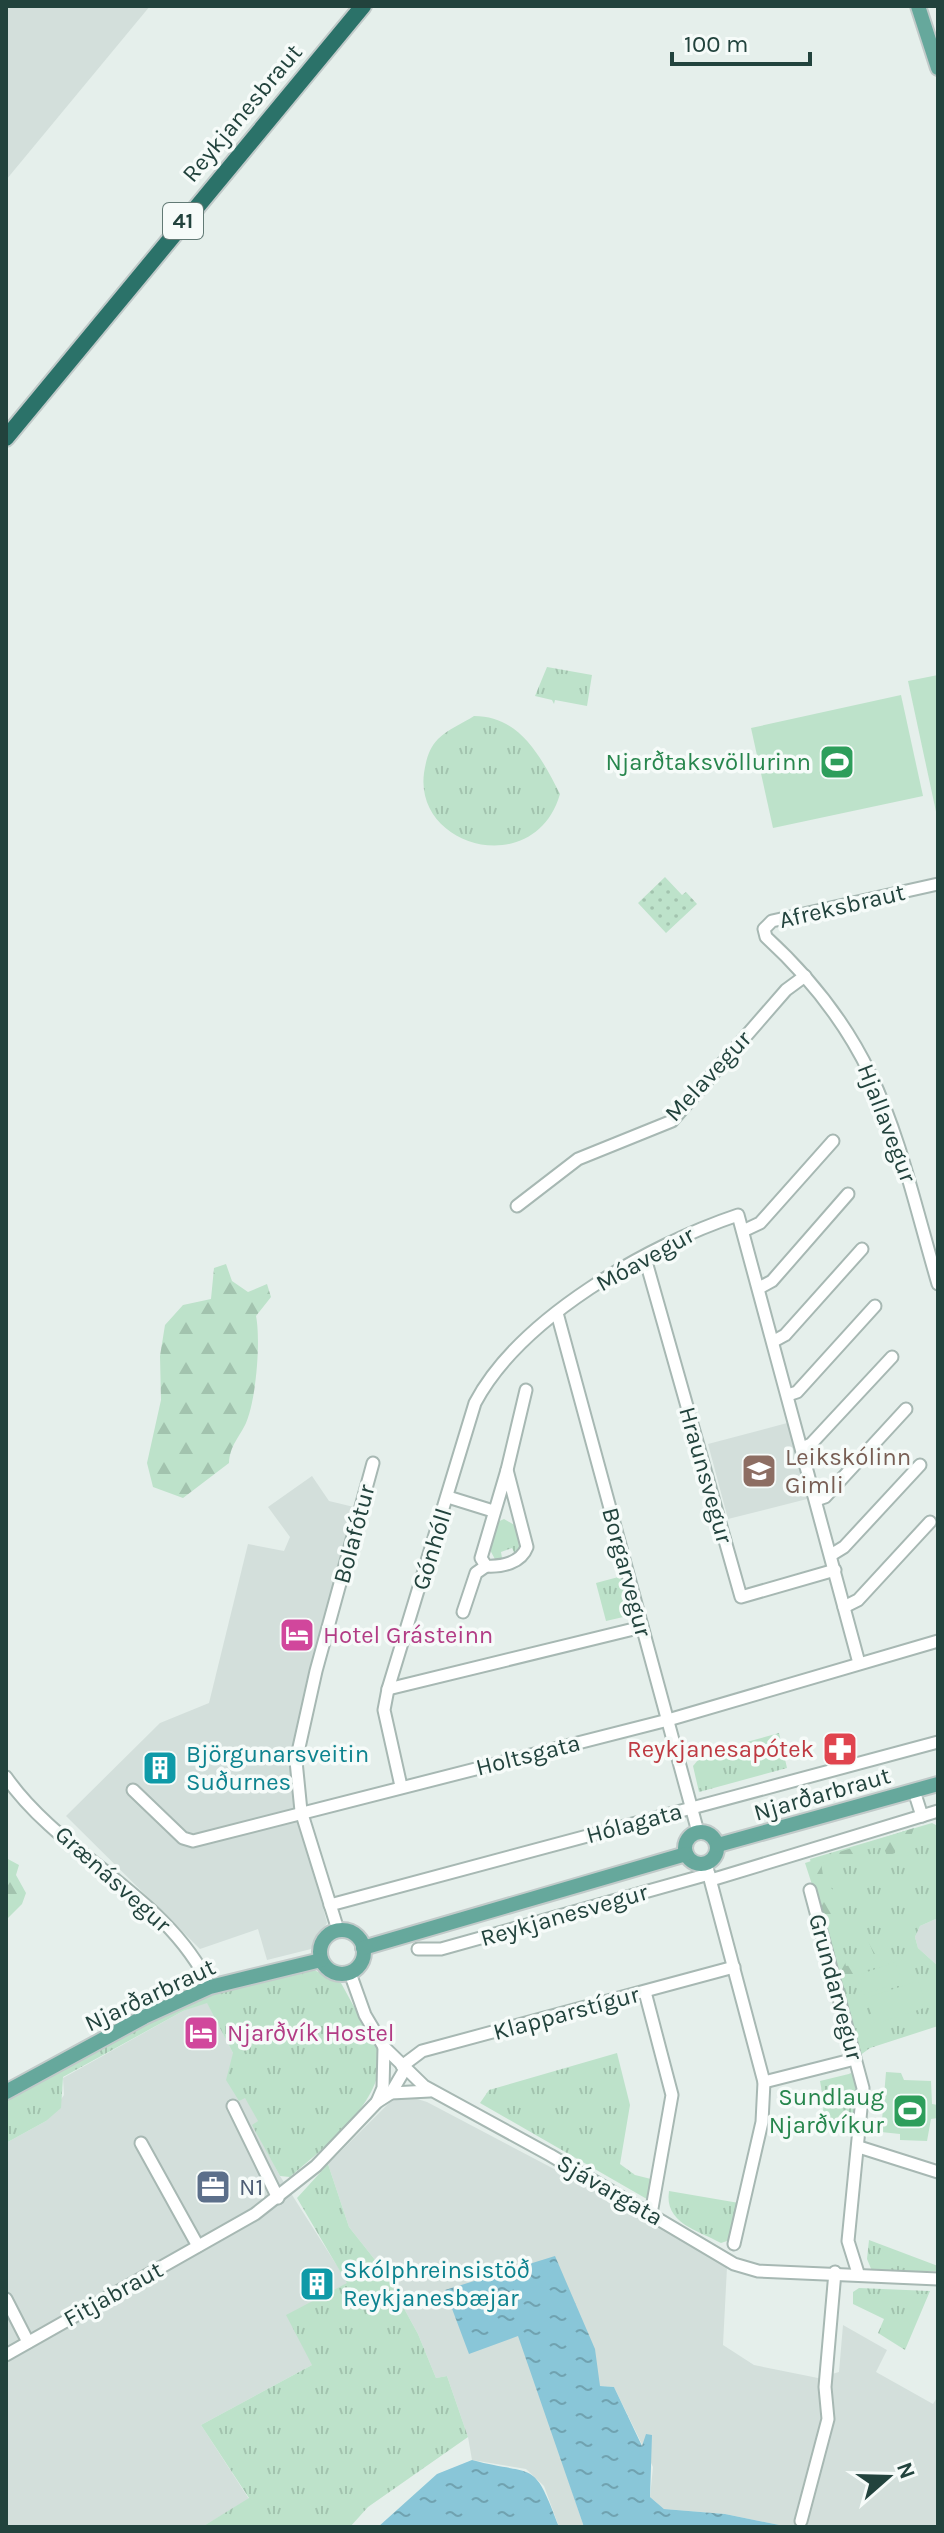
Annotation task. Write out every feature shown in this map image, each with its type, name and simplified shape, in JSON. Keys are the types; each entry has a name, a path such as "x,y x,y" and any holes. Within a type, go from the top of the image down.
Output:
{"highway":[{"name":"Reykjanesbraut","path":"6,438 363,6"}],"main road":[{"path":"918,6 938,68"},
{"name":"Njarðarbraut","path":"718,1845 938,1784"},
{"path":"698,1832 713,1836 718,1845 709,1873 686,1854 689,1838 698,1832"},
{"path":"363,1948 686,1854"},
{"path":"338,1930 357,1936 363,1948 363,1960 350,1973 336,1974 321,1960 323,1941 338,1930"},
{"name":"Njarðarbraut","path":"6,2092 144,2017 210,1987 321,1960"}],"street":[{"name":"Afreksbraut","path":"805,976 766,937 766,924 938,884"},
{"name":"Melavegur","path":"517,1206 578,1159 672,1121 786,990 805,976"},
{"name":"Hjallavegur","path":"805,976 850,1032 874,1078 900,1144 938,1284"},
{"path":"833,1141 760,1223 743,1231 859,1663"},
{"path":"759,1288 772,1281 848,1194"},
{"name":"Móavegur","path":"557,1313 698,1228 738,1215 743,1231"},
{"path":"774,1341 785,1335 862,1249"},
{"name":"Hraunsvegur","path":"645,1258 741,1597 835,1570"},
{"path":"788,1395 797,1392 875,1306"},
{"name":"Gónhóll","path":"401,1786 384,1710 388,1689 475,1403 490,1374 557,1313"},
{"name":"Borgarvegur","path":"557,1313 698,1832"},
{"path":"802,1448 811,1444 892,1357"},
{"name":"Gónhóll","path":"486,1566 481,1558 526,1390"},
{"path":"816,1500 825,1497 906,1409"},
{"name":"Bolafótur","path":"338,1930 301,1811 296,1772 299,1739 373,1463"},
{"path":"831,1555 844,1547 920,1465"},
{"name":"Gónhóll","path":"463,1612 476,1573 486,1566 500,1567 517,1559 527,1547 507,1470"},
{"name":"Gónhóll","path":"448,1497 493,1511"},
{"path":"844,1607 858,1600 930,1522"},
{"path":"388,1689 642,1627"},
{"name":"Holtsgata","path":"133,1790 187,1840 668,1720 938,1641"},
{"name":"Hólagata","path":"330,1905 938,1742"},
{"name":"Grænásvegur","path":"6,1777 32,1807 175,1933 198,1961 210,1987"},
{"path":"914,1791 922,1816"},
{"name":"Reykjanesvegur","path":"418,1949 441,1949 938,1811"},
{"path":"709,1873 764,2082 762,2122 734,2244"},
{"name":"Grundarvegur","path":"810,1890 863,2088 848,2241 855,2254 858,2273"},
{"name":"Klapparstígur","path":"404,2068 422,2051 734,1967"},
{"name":"Sjávargata","path":"350,1973 365,2015 384,2047 434,2092 748,2270 938,2279"},
{"path":"645,1992 672,2095 651,2214"},
{"path":"384,2047 387,2090 434,2092"},
{"path":"764,2082 855,2059"},
{"name":"Fitjabraut","path":"6,2355 278,2198 316,2166 377,2102 404,2068"},
{"path":"233,2106 278,2198"},
{"path":"141,2143 198,2246"},
{"path":"859,2147 938,2172"},
{"path":"801,2521 828,2419 825,2387 835,2272"},
{"path":"6,2299 28,2342"}],"shaded area":[{"path":"6,6 150,6 6,180"},
{"name":"Leikskólinn Gimli","path":"791,1422 811,1498 728,1519 708,1444"},
{"path":"312,1476 329,1501 358,1508 294,1794 327,1923 311,1949 267,1960 258,1929 200,1949 66,1816 160,1723 209,1703 248,1544 284,1551 290,1537 268,1507"},
{"path":"938,1918 938,1966 918,1948 915,1937 920,1926"},
{"path":"207,2002 233,2053 245,2097 259,2121 253,2125 280,2176 348,2283 312,2365 201,2425 249,2499 202,2527 6,2527 6,2143 46,2121 64,2095 63,2078 183,2011"},
{"path":"411,2097 427,2102 594,2190 727,2267 723,2345 754,2365 818,2378 839,2372 843,2325 887,2350 876,2372 933,2404 938,2396 938,2527 789,2527 725,2514 664,2509 650,2497 653,2467 614,2387 600,2386 544,2407 584,2527 559,2527 544,2486 526,2469 472,2460 468,2437 447,2376 436,2378 418,2334 383,2270 349,2227 328,2164 391,2101"}],"green space":[{"path":"547,667 592,675 587,706 555,700 554,704 552,700 535,696"},
{"path":"938,675 938,821 908,681"},
{"name":"Njarðtaksvöllurinn","path":"901,695 923,796 773,828 751,728"},
{"path":"474,716 504,723 516,731 537,753 560,794 547,821 527,838 503,845 479,844 456,835 438,820 426,799 424,773 432,746 446,733"},
{"path":"665,877 682,895 686,892 697,904 666,933 638,903"},
{"path":"226,1264 232,1281 248,1292 267,1284 271,1297 256,1316 258,1355 255,1386 250,1413 231,1451 229,1463 183,1498 153,1487 147,1463 161,1400 160,1356 165,1325 183,1305 211,1299 214,1268"},
{"path":"504,1519 518,1527 519,1549 515,1554 512,1548 501,1552 502,1558 496,1561 490,1550 495,1523"},
{"path":"622,1576 632,1615 606,1621 596,1583"},
{"path":"779,1733 787,1768 699,1792 693,1766 703,1754"},
{"path":"932,1823 938,1826 938,1918 920,1926 915,1937 918,1948 938,1966 938,2026 870,2048 855,2059 810,1859"},
{"path":"914,1828 910,1839 896,1844 895,1853 887,1856 884,1848 874,1848 862,1852 852,1861 843,1855 821,1863 824,1881 841,1898 833,1915 846,1966 877,1962 865,1933 872,1935 889,1964 842,1977 805,1863"},
{"path":"6,1858 19,1865 16,1875 26,1893 22,1904 6,1920"},
{"path":"895,1962 902,1981 863,1995 856,1976"},
{"path":"308,1967 341,1983 380,2054 372,2090 362,2107 334,2138 290,2177 280,2176 252,2125 258,2121 245,2098 239,2101 226,2080 233,2053 207,2003 183,2011 63,2077 61,2108 46,2121 6,2143 6,2098 147,2020 208,1993"},
{"path":"918,1981 927,2007 875,2024 866,1998"},
{"path":"617,2053 630,2105 620,2164 635,2175 655,2180 652,2202 480,2103 489,2090"},
{"path":"857,2072 860,2083 858,2128 821,2125 824,2103 820,2081"},
{"name":"Sundlaug Njarðvíkur","path":"886,2072 901,2073 904,2080 931,2081 932,2104 938,2105 938,2118 931,2119 927,2141 900,2140 900,2134 881,2132"},
{"path":"328,2164 349,2227 383,2270 418,2334 436,2378 447,2376 468,2437 368,2507 350,2527 202,2527 249,2498 201,2425 312,2365 286,2315 347,2283 297,2198"},
{"path":"669,2191 739,2203 733,2239 721,2243 684,2224 672,2211"},
{"path":"869,2240 938,2266 938,2271 872,2271 867,2259"},
{"path":"859,2288 930,2291 905,2350 878,2333 884,2319 853,2304 853,2292"}],"water":[{"path":"555,2256 595,2349 600,2386 614,2387 642,2446 646,2434 652,2435 650,2497 664,2509 725,2514 789,2527 584,2527 518,2336 469,2354 445,2290"},
{"path":"472,2460 530,2474 543,2489 559,2527 378,2527 437,2474"}],"place":[{"name":"Njarðtaksvöllurinn","path":"837,762"},
{"name":"Leikskólinn Gimli","path":"759,1471"},
{"name":"Hotel Grásteinn","path":"297,1635"},
{"name":"Reykjanesapótek","path":"840,1749"},
{"name":"Björgunarsveitin Suðurnes","path":"160,1768"},
{"name":"Njarðvík Hostel","path":"201,2033"},
{"name":"Sundlaug Njarðvíkur","path":"910,2111"},
{"name":"N1","path":"213,2187"},
{"name":"Skólphreinsistöð Reykjanesbæjar","path":"317,2284"}]}
